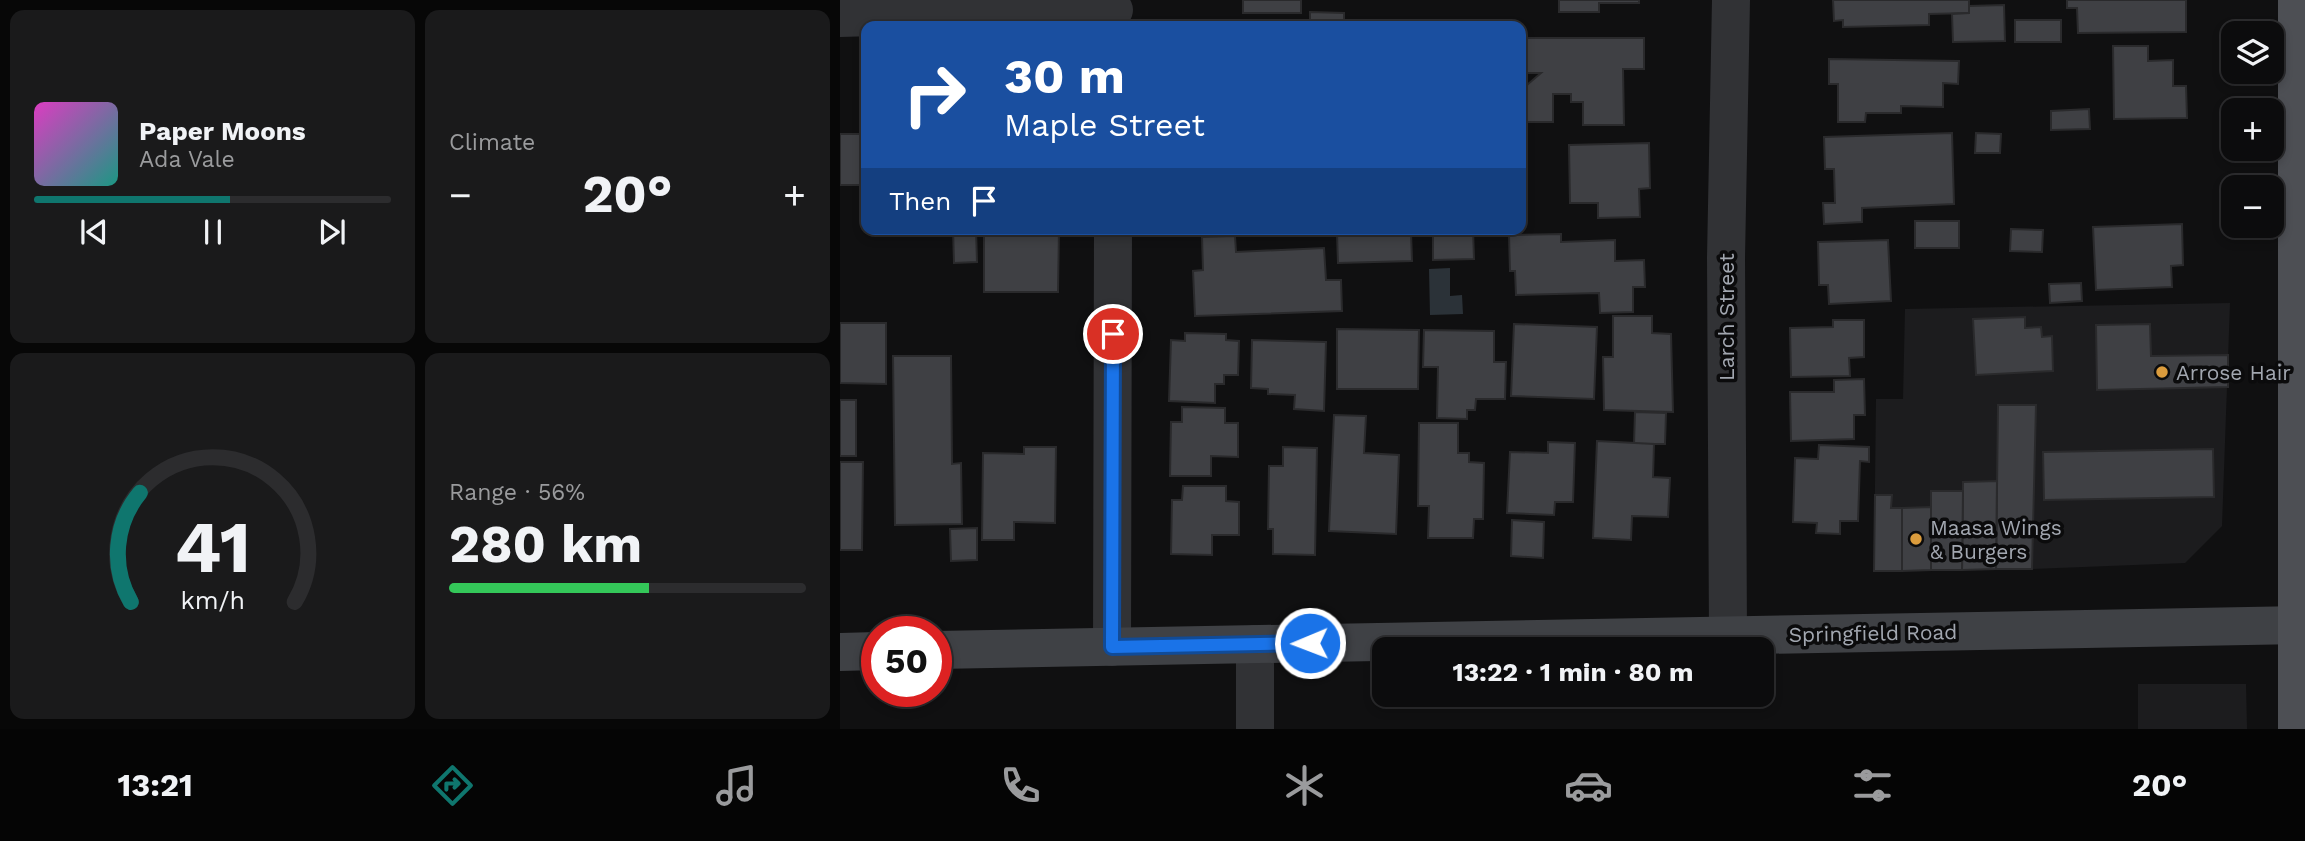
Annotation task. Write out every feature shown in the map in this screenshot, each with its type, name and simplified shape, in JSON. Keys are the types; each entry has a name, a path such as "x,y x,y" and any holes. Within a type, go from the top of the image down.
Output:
{"main road":[{"path":"2297,0 2300,95 2301,625 2297,729"},
{"name":"Springfield Road","path":"952,650 2301,625"},
{"path":"840,652 861,651"}],"street":[{"name":"Larch Street","path":"1728,635 1726,258 1731,0"},
{"path":"840,18 1114,12"},
{"path":"1112,647 1113,235"},
{"path":"1255,644 1255,729"}],"shaded area":[{"path":"1450,268 1450,296 1462,295 1463,314 1430,315 1429,269"},
{"path":"2230,303 2222,526 2185,563 1874,571 1876,399 1903,399 1905,309"},
{"path":"2138,684 2246,684 2247,729 2138,729"}],"building":[{"path":"1243,0 1301,0 1301,13 1243,13"},
{"path":"1559,0 1639,0 1639,3 1599,3 1599,12 1559,12"},
{"path":"1833,0 1969,0 1969,13 1929,14 1929,25 1843,27 1843,20 1834,21"},
{"path":"2067,0 2186,0 2186,32 2078,33 2077,8 2067,8"},
{"path":"2004,5 2005,41 1953,42 1952,14 1969,13 1969,6"},
{"path":"1310,12 1344,13 1344,21 1310,21"},
{"path":"2015,20 2061,20 2061,42 2015,42"},
{"path":"1526,38 1644,38 1644,69 1623,69 1624,125 1583,125 1583,102 1571,102 1571,94 1553,94 1553,122 1526,122 1526,86 1541,73 1526,73"},
{"path":"2113,46 2148,46 2148,61 2173,60 2173,86 2186,86 2187,118 2114,119"},
{"path":"1829,59 1959,61 1958,84 1943,83 1943,107 1901,106 1901,113 1866,113 1865,122 1838,122 1838,84 1829,84"},
{"path":"2089,109 2090,129 2051,130 2051,111"},
{"path":"1952,133 1954,204 1862,208 1862,222 1824,224 1823,203 1835,203 1834,169 1825,169 1824,137"},
{"path":"1976,133 2001,134 2000,153 1975,153"},
{"path":"840,134 861,134 861,185 840,185"},
{"path":"1649,143 1650,188 1639,189 1640,217 1598,218 1598,203 1570,203 1569,145"},
{"path":"1915,221 1959,221 1959,248 1915,248"},
{"path":"2182,224 2183,265 2171,266 2172,287 2096,290 2093,227"},
{"path":"2011,229 2043,230 2042,252 2010,251"},
{"path":"1561,234 1561,242 1615,240 1615,261 1644,260 1645,287 1633,287 1633,312 1600,313 1599,293 1516,295 1515,271 1510,271 1509,235"},
{"path":"953,235 976,235 977,262 954,263"},
{"path":"984,235 1059,235 1058,292 984,292"},
{"path":"1337,235 1411,235 1412,261 1338,263"},
{"path":"1433,235 1473,235 1474,259 1433,260"},
{"path":"1235,236 1236,252 1324,248 1326,280 1341,280 1342,311 1195,316 1193,271 1203,270 1202,237"},
{"path":"1888,240 1891,301 1829,304 1828,285 1819,285 1818,242"},
{"path":"2081,283 2082,301 2050,303 2049,284"},
{"path":"1613,316 1652,316 1652,333 1671,334 1673,412 1604,410 1603,357 1613,357"},
{"path":"2025,317 2025,328 2041,327 2042,337 2052,336 2053,371 1976,375 1973,319"},
{"path":"1833,320 1864,320 1864,357 1849,358 1850,376 1791,377 1790,328 1833,327"},
{"path":"840,323 886,323 886,384 840,383"},
{"path":"1514,324 1597,327 1594,399 1511,396"},
{"name":"Arrose Hair","path":"2150,324 2151,356 2228,355 2228,387 2097,390 2096,325"},
{"path":"1337,329 1419,330 1418,389 1337,389"},
{"path":"1424,330 1494,331 1494,362 1506,362 1505,399 1476,399 1475,410 1467,410 1467,419 1437,418 1438,367 1423,367"},
{"path":"1185,333 1226,334 1226,340 1239,341 1238,375 1224,375 1224,384 1215,384 1215,403 1169,401 1171,340 1185,341"},
{"path":"1252,340 1326,342 1324,411 1294,409 1295,395 1268,394 1268,389 1251,388"},
{"path":"893,356 951,356 952,464 961,463 962,524 895,525"},
{"path":"1864,379 1865,415 1854,415 1854,439 1791,441 1790,392 1834,392 1834,380"},
{"path":"840,400 856,400 856,456 840,456"},
{"path":"1998,405 2036,405 2032,569 1996,569"},
{"path":"1182,407 1225,408 1225,423 1238,423 1238,457 1211,456 1211,476 1170,476 1171,422 1182,422"},
{"path":"1635,412 1666,413 1665,444 1634,444"},
{"path":"1334,415 1366,416 1364,453 1399,455 1396,534 1329,531"},
{"path":"1419,423 1458,423 1458,453 1469,453 1469,462 1484,463 1483,519 1474,519 1473,538 1428,538 1429,506 1418,506"},
{"path":"1597,441 1654,444 1653,477 1670,478 1668,517 1632,516 1631,540 1593,538"},
{"path":"1548,442 1575,443 1573,502 1555,502 1554,515 1507,513 1510,452 1548,453"},
{"path":"1819,445 1869,447 1869,462 1860,461 1858,521 1840,521 1840,534 1816,533 1817,523 1793,522 1795,458 1818,459"},
{"path":"1024,447 1056,447 1055,523 1014,522 1014,540 982,540 983,453 1024,454"},
{"path":"1283,447 1317,448 1315,555 1273,554 1273,529 1268,529 1269,466 1283,466"},
{"path":"2213,449 2214,497 2044,500 2043,452"},
{"path":"840,462 863,462 862,550 840,550"},
{"path":"1997,481 1996,569 1962,570 1963,482"},
{"path":"1183,486 1226,486 1226,501 1239,502 1239,535 1212,535 1212,555 1171,554 1172,500 1182,500"},
{"path":"1931,491 1963,491 1962,570 1931,570"},
{"path":"1875,495 1892,495 1891,508 1902,508 1902,571 1874,571"},
{"name":"Maasa Wings & Burgers","path":"1931,507 1931,570 1902,571 1902,508"},
{"path":"1512,520 1544,522 1543,558 1511,556"},
{"path":"977,528 977,560 951,561 950,529"}],"place":[{"name":"Arrose Hair","path":"2162,372"},
{"name":"Maasa Wings & Burgers","path":"1916,539"}],"route":[{"path":"1113,334 1112,647 1310,643"}]}
